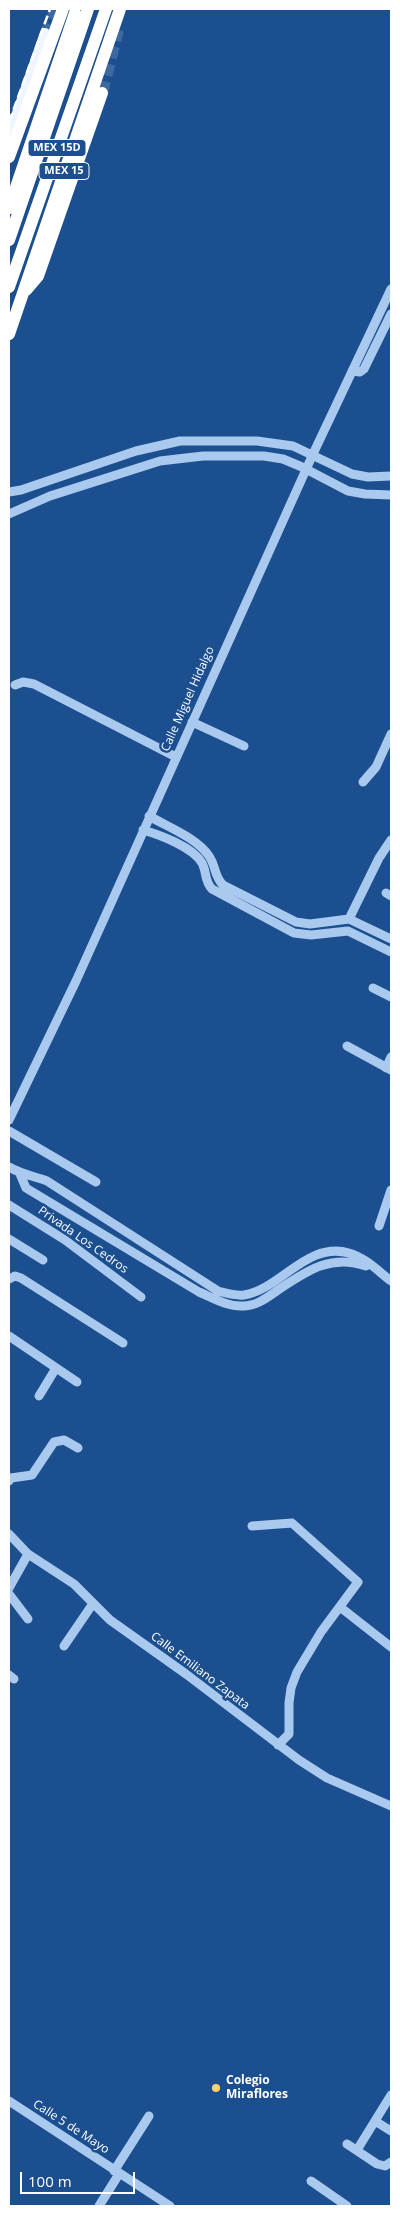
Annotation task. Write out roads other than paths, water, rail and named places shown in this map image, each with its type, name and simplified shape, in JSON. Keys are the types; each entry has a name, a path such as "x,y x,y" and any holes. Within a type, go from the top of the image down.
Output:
{"highway":[{"name":"MEX 15D","path":"9,240 88,9"},
{"name":"MEX 15D","path":"9,287 106,9"},
{"name":"MEX 15","path":"9,334 120,9"},
{"path":"9,157 69,11"},
{"path":"9,208 69,11"},
{"path":"21,296 38,276 102,93"}],"main road":[{"path":"9,136 45,33"}],"street":[{"name":"Calle Miguel Hidalgo","path":"9,1120 76,981 306,469 391,289"},
{"path":"352,371 360,372 364,369 391,314"},
{"path":"9,492 21,490 136,451 180,441 257,441 293,446 352,474 368,477 391,476"},
{"path":"9,514 50,496 160,461 203,456 264,456 283,459 348,491 391,495"},
{"path":"348,491 352,474"},
{"path":"15,685 23,682 34,684 176,757"},
{"path":"192,722 244,746"},
{"path":"363,782 376,767 391,734"},
{"path":"149,816 208,854 215,875 223,884 296,922 310,924 349,919 391,939"},
{"path":"160,835 165,825"},
{"path":"143,830 160,835 187,850 200,860 208,885 217,893 294,933 306,935 343,931 353,932 391,952"},
{"path":"349,919 379,858 391,840"},
{"path":"187,850 192,842"},
{"path":"322,923 323,934"},
{"path":"373,988 391,997"},
{"path":"347,1046 389,1069 391,1057"},
{"path":"9,1131 96,1182"},
{"path":"9,1167 20,1174 32,1175 46,1182 218,1291 230,1295 243,1295 281,1288"},
{"path":"20,1174 26,1188 213,1299 242,1306 266,1299 304,1273 329,1262 344,1260 378,1270"},
{"path":"380,1226 391,1190"},
{"name":"Privada Los Cedros","path":"9,1205 65,1240 141,1297"},
{"path":"9,1239 43,1260"},
{"path":"254,1292 313,1256 325,1252 349,1253 365,1260 391,1281"},
{"path":"9,1279 15,1276 21,1278 123,1343"},
{"path":"9,1336 77,1382"},
{"path":"39,1396 56,1368"},
{"path":"9,1480 11,1478 32,1475 54,1442 64,1440 78,1448"},
{"path":"252,1526 292,1523 357,1579 358,1584 321,1632 297,1672 291,1688 289,1703 290,1728 286,1738 278,1745"},
{"name":"Calle Emiliano Zapata","path":"9,1534 28,1554 74,1584 92,1605 110,1620 186,1674 278,1745 326,1778 391,1806"},
{"path":"9,1588 28,1554"},
{"path":"9,1594 28,1618"},
{"path":"64,1646 92,1605"},
{"path":"340,1607 391,1647"},
{"path":"357,2150 391,2095"},
{"name":"Calle 5 de Mayo","path":"9,2102 170,2206"},
{"path":"100,2206 149,2116"},
{"path":"375,2121 391,2131"},
{"path":"347,2144 382,2166 391,2162"},
{"path":"311,2181 347,2206"}],"tunnel":[{"path":"45,33 55,9"},
{"path":"102,93 118,30"}],"railway":[{"path":"9,122 50,9"}],"place":[{"name":"Colegio Miraflores","path":"216,2088"}]}
